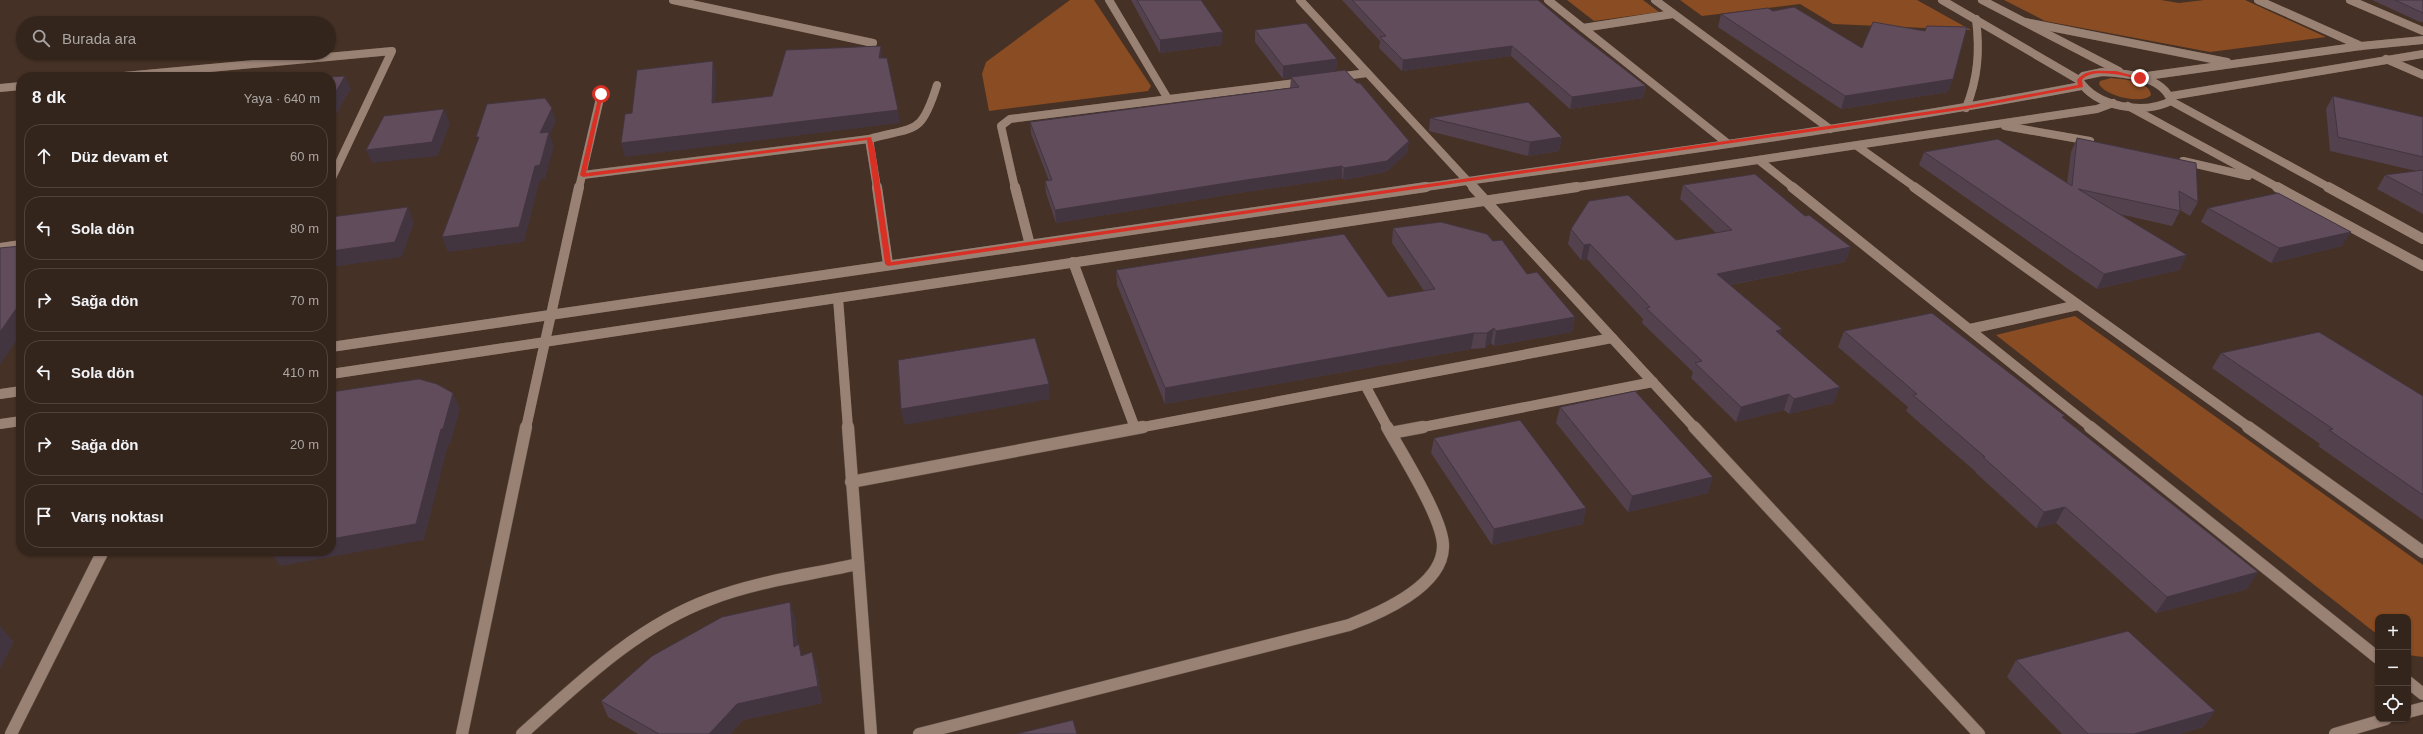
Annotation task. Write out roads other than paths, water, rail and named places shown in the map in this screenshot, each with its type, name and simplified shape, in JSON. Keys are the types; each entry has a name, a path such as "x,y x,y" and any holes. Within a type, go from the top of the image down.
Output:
{"street":[{"path":"673,0 873,43"},
{"path":"1109,0 1168,99"},
{"path":"1300,0 1465,180 1487,200 1612,338 1979,734"},
{"path":"1548,0 1727,143"},
{"path":"1655,0 1830,129"},
{"path":"1942,0 1976,19 2080,83 2099,98 2128,106 2156,108 2166,105 2171,98 2386,59 2423,54"},
{"path":"1982,0 2126,74 2157,84 2171,98 2423,239"},
{"path":"2258,0 2360,46"},
{"path":"2350,0 2423,31"},
{"path":"1583,28 1673,14"},
{"path":"1966,108 1976,85 1980,44 1976,19"},
{"path":"2025,22 2235,63"},
{"path":"2140,78 2360,46 2423,40"},
{"path":"336,56 392,51 336,169"},
{"path":"2386,59 2423,75"},
{"path":"167,72 295,60"},
{"path":"1329,78 1367,73"},
{"path":"2080,83 2083,76 2090,73 2126,74"},
{"path":"1030,245 1003,142 1001,126 1010,119 1313,80"},
{"path":"336,346 551,316 888,264 1030,245 1465,180 1830,129 1966,108 2080,83"},
{"path":"583,175 869,138 906,130 921,123 928,112 936,85"},
{"path":"0,88 16,86"},
{"path":"462,734 544,340 551,316 601,94"},
{"path":"336,373 544,340 838,298 1487,200 1760,161 1977,126 2098,109 2113,103"},
{"path":"2128,106 2423,266"},
{"path":"1977,126 2008,126 2099,143"},
{"path":"869,138 888,264"},
{"path":"1857,146 2423,552"},
{"path":"2175,160 2264,180"},
{"path":"1760,161 2375,656"},
{"path":"0,248 16,246"},
{"path":"1073,262 1135,428"},
{"path":"838,298 871,734"},
{"path":"1970,329 2078,305"},
{"path":"851,482 1612,338"},
{"path":"1390,432 1653,382"},
{"path":"919,734 1349,625 1396,606 1418,589 1434,570 1442,557 1444,544 1440,525 1365,385"},
{"path":"0,394 16,392"},
{"path":"0,424 16,422"},
{"path":"11,734 100,556"},
{"path":"522,734 602,664 673,615 710,599 858,564"},
{"path":"2411,684 2423,694"},
{"path":"2411,711 2423,708"},
{"path":"2335,734 2376,722"}]}
